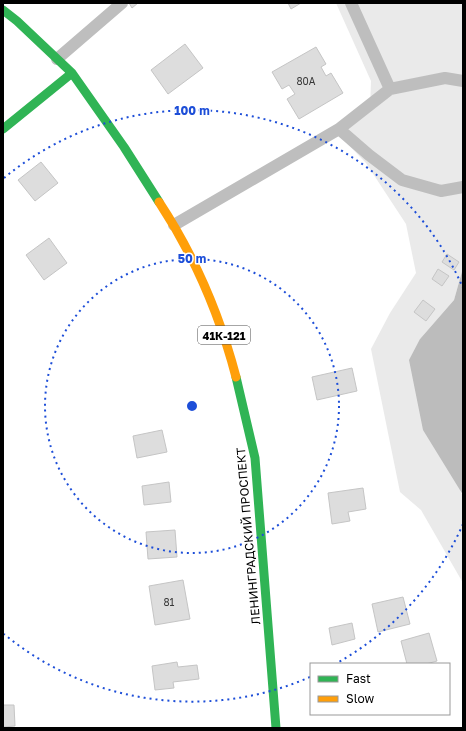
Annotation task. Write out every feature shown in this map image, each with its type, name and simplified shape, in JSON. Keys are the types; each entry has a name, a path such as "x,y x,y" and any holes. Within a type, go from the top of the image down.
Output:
{"main road":[{"name":"ЛЕНИНГРАДСКИЙ ПРОСПЕКТ","path":"3,10 17,21 72,73 124,147 174,225 203,284 227,342 245,409 255,458 276,728"},
{"path":"3,129 72,73"}],"lane":[{"path":"57,59 122,3"},
{"path":"351,3 390,89"},
{"path":"174,225 339,129 390,89 445,78 463,81"},
{"path":"339,129 369,155 402,180 441,191 463,187"}],"shaded area":[{"path":"336,3 463,3 463,268 454,300 420,339 461,493 463,495 463,583 421,510 400,492 371,349 390,313 416,273 406,224 366,163 338,134 370,108 371,81"},
{"path":"463,268 463,495 423,430 409,360 420,339 454,300"}],"building":[{"path":"129,3 138,3 132,8"},
{"path":"288,3 301,3 291,9"},
{"path":"185,44 203,68 168,94 151,70"},
{"path":"316,47 326,64 321,67 326,76 331,73 343,93 299,119 287,99 295,94 289,85 282,89 272,72"},
{"path":"41,162 58,183 35,201 18,180"},
{"path":"49,238 67,263 44,280 26,255"},
{"path":"447,254 459,262 454,270 442,262"},
{"path":"438,269 449,276 442,286 432,279"},
{"path":"423,300 435,309 426,321 414,312"},
{"path":"352,368 357,391 317,400 312,377"},
{"path":"162,430 167,452 137,458 133,436"},
{"path":"169,482 171,502 144,505 142,486"},
{"path":"363,488 366,509 348,512 350,521 332,524 328,493"},
{"path":"175,530 177,557 148,559 146,532"},
{"path":"183,580 190,619 155,625 149,586"},
{"path":"403,597 410,624 378,632 372,604"},
{"path":"352,623 355,639 332,645 329,628"},
{"path":"429,633 437,661 430,663 407,663 401,641"},
{"path":"177,662 178,667 197,665 199,679 173,682 174,688 155,690 152,666"},
{"path":"3,705 14,705 15,726 3,727"}],"traffic: fast":[{"path":"3,10 17,21 72,73 124,147 159,202"},
{"path":"3,129 72,73"},
{"path":"236,377 255,458 276,728"}],"traffic: slow":[{"path":"159,202 184,243 205,286 230,354 236,377"}]}
